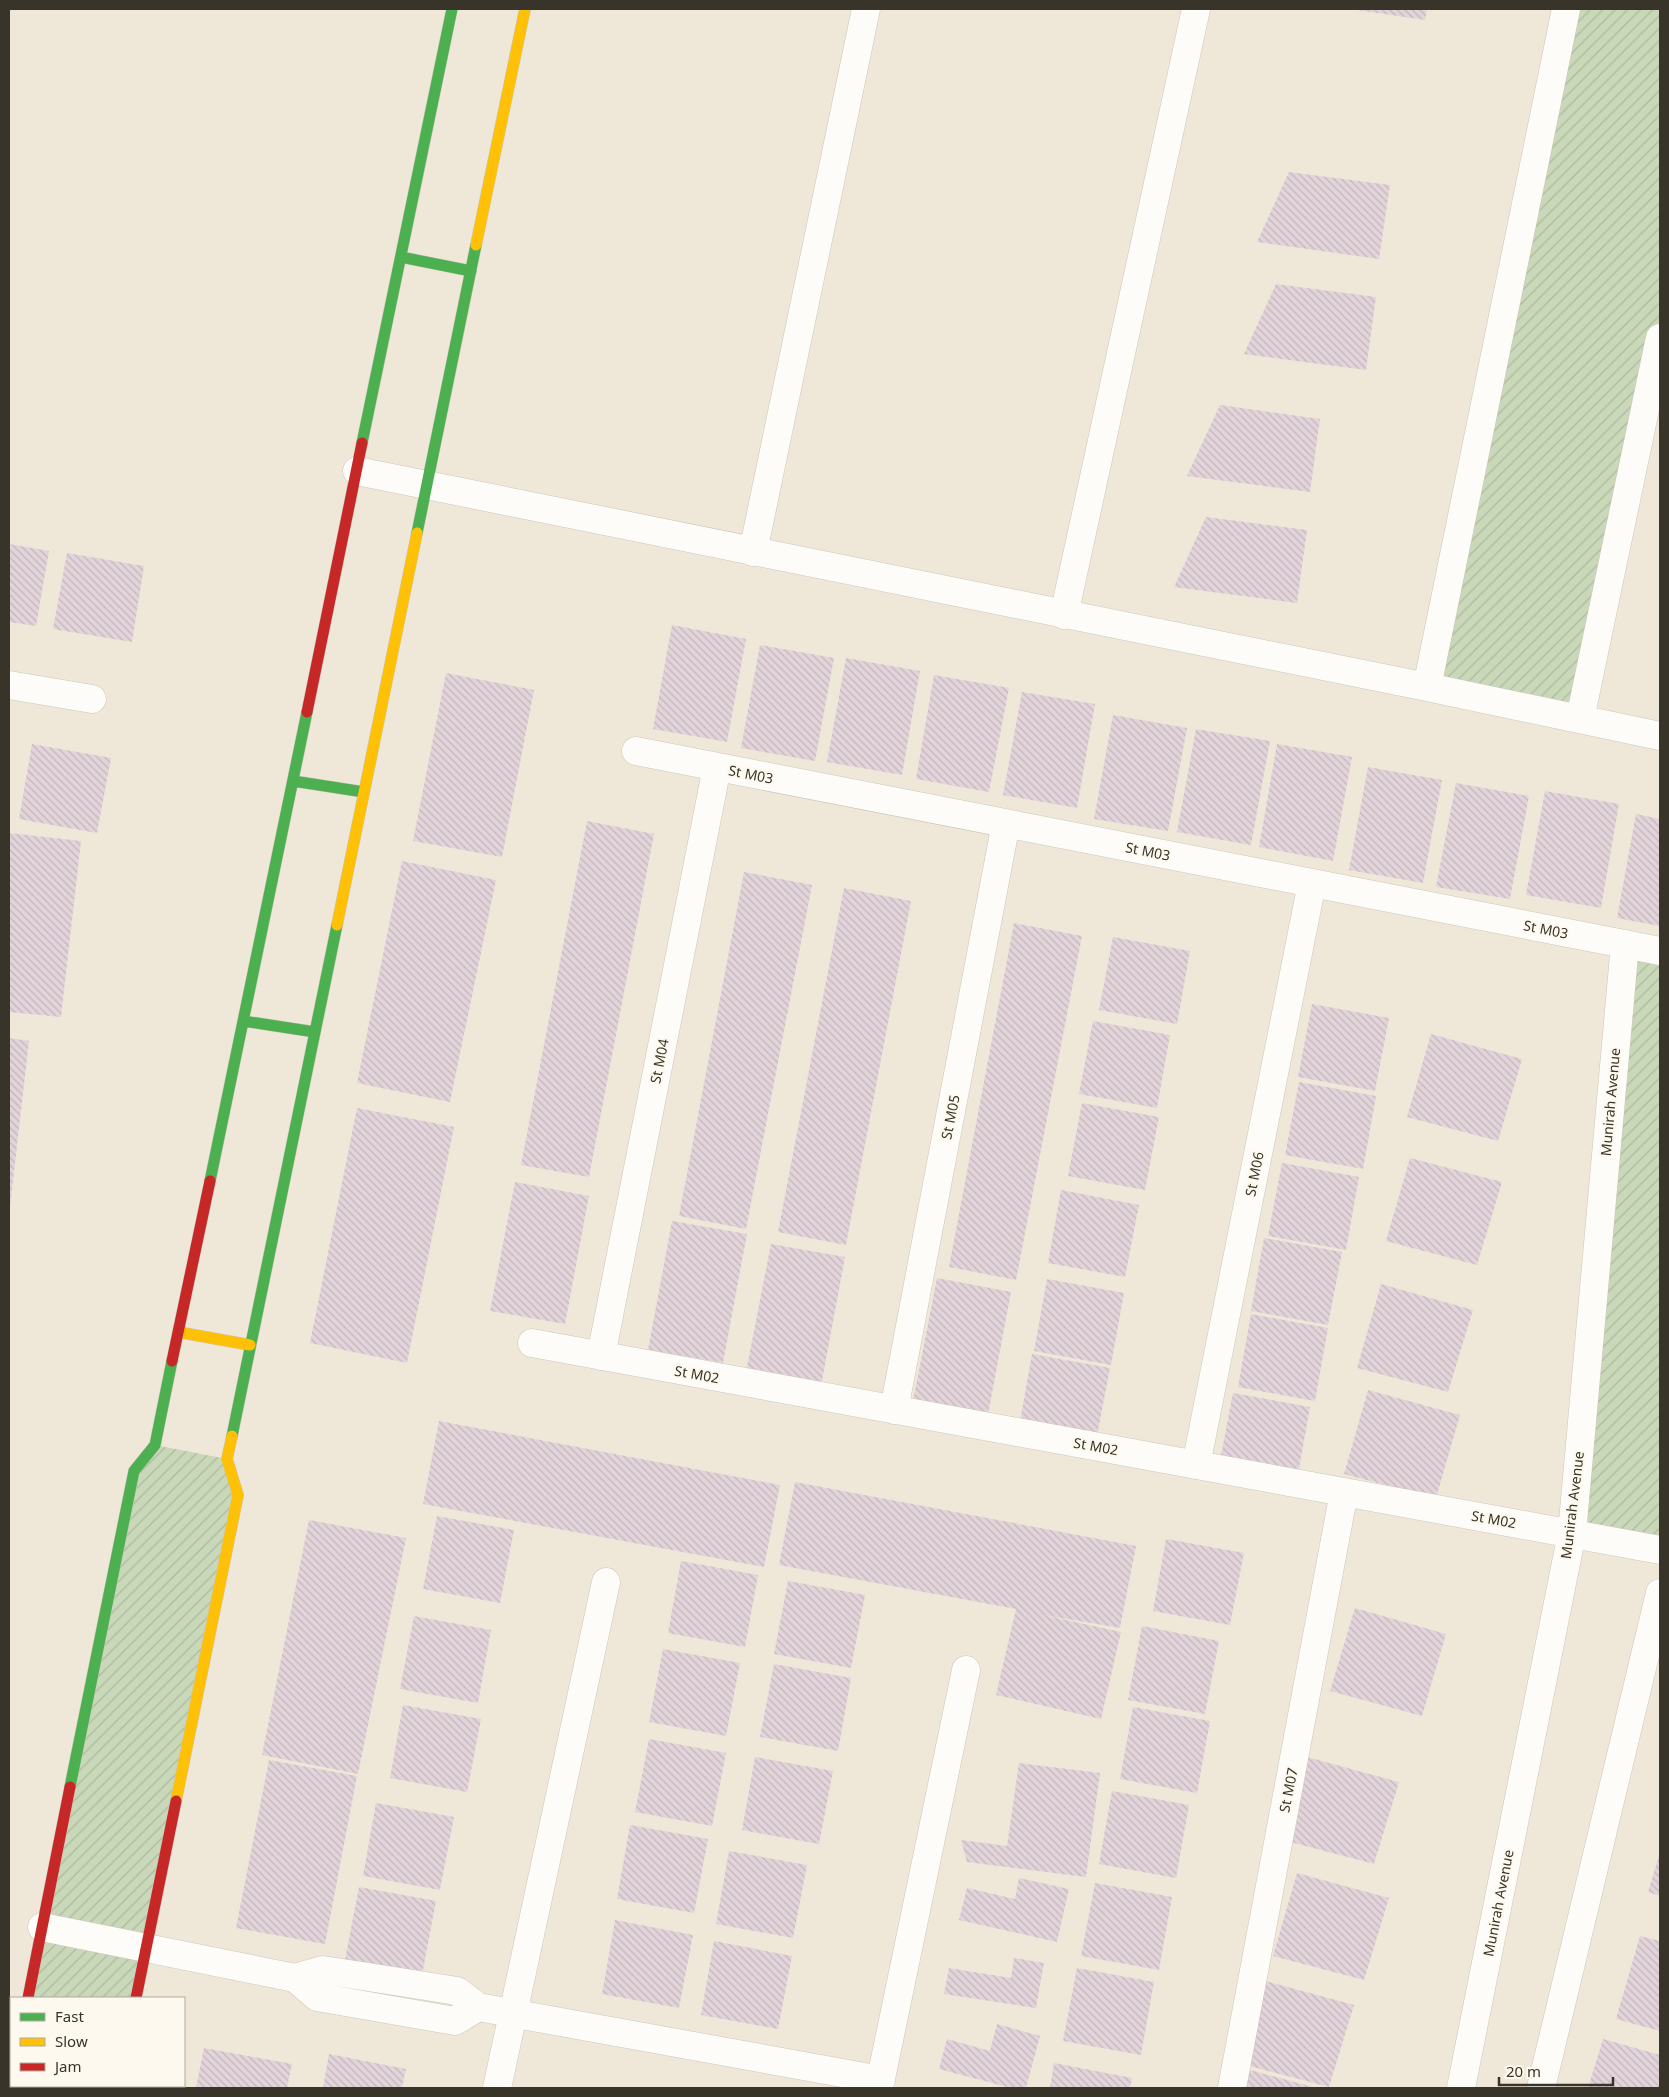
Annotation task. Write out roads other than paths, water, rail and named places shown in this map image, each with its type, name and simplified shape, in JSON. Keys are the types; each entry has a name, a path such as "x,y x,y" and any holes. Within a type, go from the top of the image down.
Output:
{"street":[{"path":"28,1997 134,1471 155,1445 452,9"},
{"path":"136,1997 238,1495 227,1459 525,9"},
{"path":"754,552 866,9"},
{"path":"1064,615 1196,9"},
{"path":"1427,687 1566,9"},
{"path":"401,257 471,271"},
{"path":"1580,719 1660,338"},
{"path":"357,471 1427,687 1660,736"},
{"path":"9,685 92,699"},
{"name":"St M03","path":"636,751 1660,951"},
{"name":"St M04","path":"601,1356 717,767"},
{"path":"293,781 364,792"},
{"name":"St M05","path":"894,1410 1006,823"},
{"name":"St M06","path":"1196,1465 1312,883"},
{"name":"Munirah Avenue","path":"1461,2088 1572,1533 1624,944"},
{"path":"243,1021 315,1032"},
{"path":"178,1332 250,1345"},
{"name":"St M02","path":"532,1343 1660,1550"},
{"name":"St M07","path":"1232,2088 1344,1492"},
{"path":"497,2088 606,1582"},
{"path":"1541,2088 1660,1593"},
{"path":"42,1928 295,1978 317,1997 455,2021 478,2007 880,2084 966,1670"}]}
